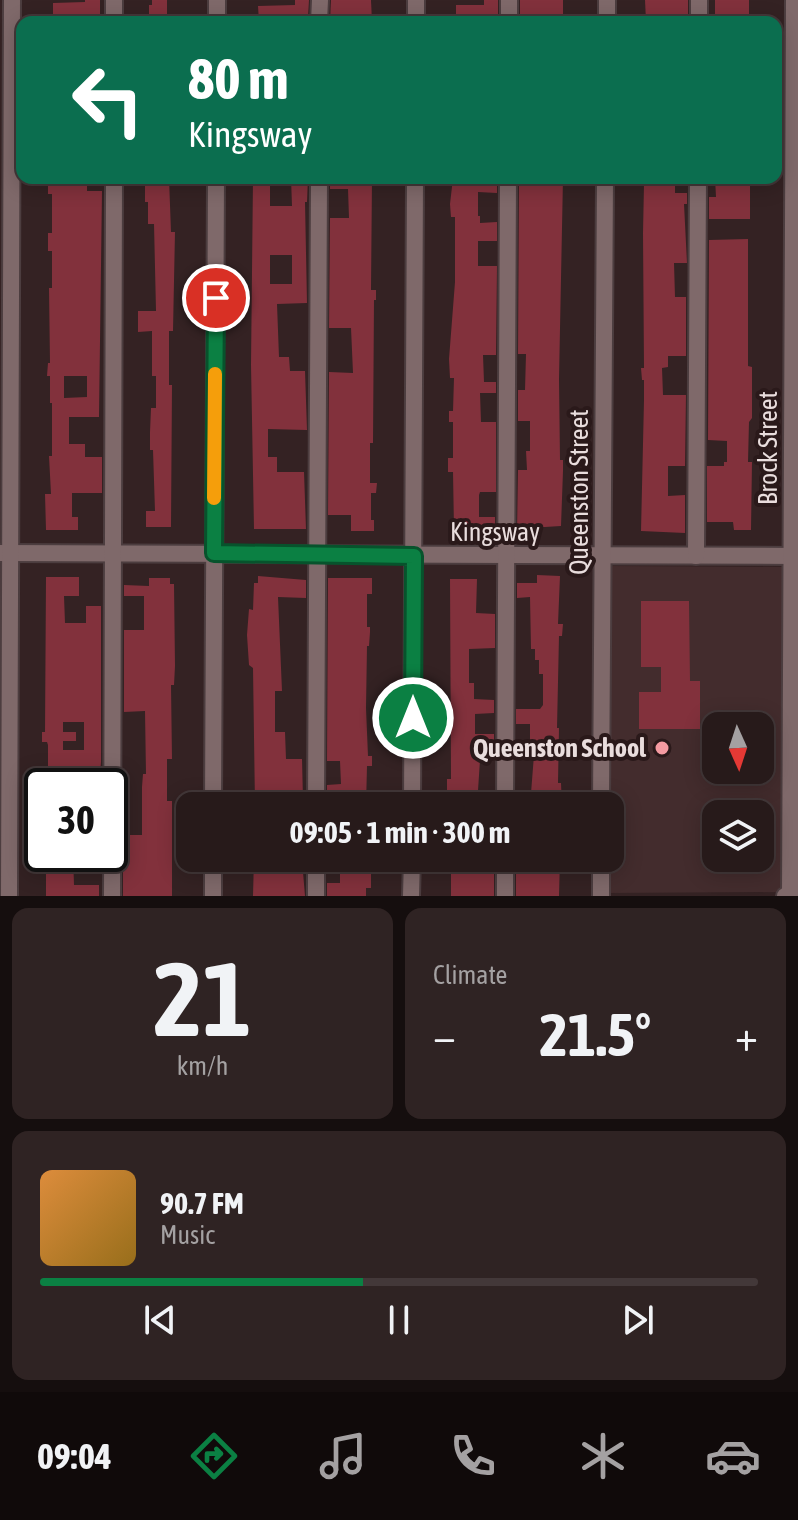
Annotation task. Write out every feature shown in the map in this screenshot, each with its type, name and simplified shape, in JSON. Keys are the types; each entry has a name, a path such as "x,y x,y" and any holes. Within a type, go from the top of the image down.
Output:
{"street":[{"path":"9,896 5,553 6,187 12,0"},
{"name":"Brock Street","path":"788,896 795,556 794,0"},
{"path":"112,896 114,184"},
{"path":"213,792 216,184"},
{"path":"316,792 319,184"},
{"path":"412,792 415,184"},
{"path":"505,792 508,184"},
{"name":"Queenston Street","path":"601,792 605,184"},
{"path":"696,556 698,184"},
{"name":"Kingsway","path":"5,553 795,556"},
{"path":"213,872 213,896"},
{"path":"316,872 316,896"},
{"path":"411,896 412,872"},
{"path":"505,872 505,896"},
{"path":"601,872 601,896"}],"shaded area":[{"name":"Queenston School","path":"611,566 784,567 786,892 605,893 606,872 624,872 624,792 607,792"}],"building":[{"path":"100,0 100,16 53,16 53,3"},
{"path":"152,0 167,0 167,16 149,16 149,5 152,5"},
{"path":"295,0 309,0 308,16 259,16 258,6 295,5"},
{"path":"331,0 371,0 372,16 330,16"},
{"path":"484,0 498,0 498,16 456,16 456,5 484,5"},
{"path":"520,0 563,0 563,16 520,16"},
{"path":"645,0 688,0 688,16 646,16"},
{"path":"715,0 749,0 749,16 715,16"},
{"path":"48,184 87,185 87,191 102,191 99,417 69,417 69,444 85,444 85,457 102,457 102,493 72,493 72,517 78,517 78,530 46,530 45,494 51,494 49,456 52,456 52,403 50,376 47,376 50,363 49,288 52,288 52,251 48,251 48,233 52,233 52,194 48,194","holes":["64,376 87,376 87,397 64,398"]},
{"path":"145,184 169,184 171,232 175,232 173,331 169,331 169,385 172,385 171,527 146,527 146,511 155,511 150,432 151,408 156,408 156,376 152,376 152,331 138,332 138,311 156,311 154,224 148,224 148,202 145,202"},
{"path":"253,184 270,184 270,206 292,206 291,184 308,184 305,202 307,303 277,304 279,357 289,357 290,371 305,371 307,430 268,429 268,457 277,457 277,472 304,472 306,529 254,529 251,365","holes":["270,255 292,255 292,284 270,284"]},
{"path":"330,184 372,184 371,290 376,290 376,300 370,483 377,483 376,493 371,493 374,531 351,531 351,515 328,515 329,372 353,373 351,328 329,328 330,218 349,218 348,189 330,189"},
{"path":"452,184 497,184 497,193 478,192 480,223 497,222 497,241 478,241 478,266 497,266 496,355 483,355 484,382 496,382 496,393 480,393 481,422 496,422 496,492 480,492 479,495 479,517 495,517 495,532 454,529 453,472 448,472 448,458 453,458 453,422 449,422 449,411 453,411 454,378 450,378 449,359 455,282 455,217 451,217"},
{"path":"519,184 563,184 559,379 560,460 563,460 561,526 529,528 529,532 517,532 518,470 527,470 526,451 530,451 530,421 518,421 518,390 525,390 526,354 518,354"},
{"path":"644,184 675,184 675,193 687,193 687,204 684,204 687,263 674,263 675,297 686,297 686,356 668,356 668,367 662,368 663,395 686,395 685,466 668,466 668,496 685,495 685,533 641,531"},
{"path":"715,184 750,184 750,219 709,219 709,197 716,197"},
{"path":"748,239 748,366 752,367 748,462 752,462 751,530 734,530 733,522 707,522 707,466 724,466 727,462 727,441 708,440 709,240"},
{"path":"537,575 560,576 558,624 563,624 562,636 559,636 557,728 558,783 561,783 561,792 531,792 535,742 530,741 530,724 516,724 516,709 540,709 543,705 543,674 539,674 535,649 531,649 530,597 517,598 517,583 537,583"},
{"path":"258,576 306,580 306,598 278,597 282,691 275,691 275,732 285,732 286,759 302,759 303,792 255,792 253,668 249,665 247,635 249,609 253,610 254,583 258,583"},
{"path":"46,577 79,577 79,596 64,596 65,623 86,623 86,606 101,606 100,768 48,768 48,745 42,742 42,732 45,732","holes":["63,722 84,722 84,750 63,750 63,741 76,741 76,732 63,732"]},
{"path":"149,578 170,578 170,584 174,584 172,759 167,759 167,801 172,801 172,896 123,896 123,872 128,872 128,835 142,835 142,787 143,774 146,774 145,711 124,712 124,630 144,630 144,596 124,596 124,585 149,586"},
{"path":"328,578 372,578 372,594 367,594 367,627 370,627 370,632 366,708 368,756 372,756 372,766 367,766 366,792 327,792 327,785 341,784 340,761 327,761"},
{"path":"450,579 477,579 476,613 495,614 495,648 469,649 469,683 474,683 474,699 494,700 494,713 475,714 475,734 494,734 494,760 480,760 478,792 447,792 447,779 451,779"},
{"path":"641,601 689,601 690,681 700,681 700,729 639,729 639,692 661,692 661,667 641,667"},
{"path":"46,872 74,872 74,885 99,885 99,896 46,896"},
{"path":"254,872 303,872 305,896 253,896"},
{"path":"340,872 371,872 371,888 366,888 366,896 327,896 327,883 340,883"},
{"path":"451,872 494,872 494,896 451,896"},
{"path":"516,872 560,872 559,896 516,896"}],"slow traffic":[{"path":"214,498 215,374"}],"place":[{"name":"Queenston School","path":"662,748"}],"route":[{"path":"216,298 214,553 414,556 413,718"}]}
